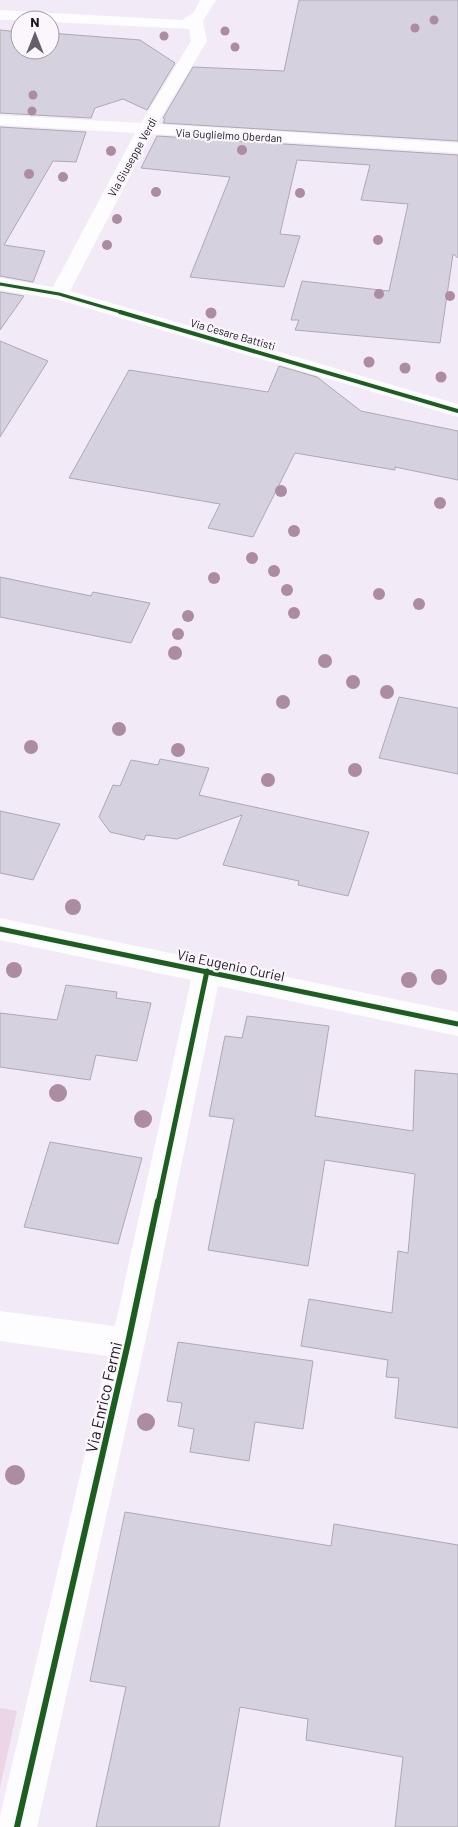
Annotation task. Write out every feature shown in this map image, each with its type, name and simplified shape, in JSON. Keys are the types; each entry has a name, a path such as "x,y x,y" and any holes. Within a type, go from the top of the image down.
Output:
{"street":[{"path":"0,15 184,25 196,21 208,0"},
{"name":"Via Giuseppe Verdi","path":"59,294 146,130 200,40 196,21"},
{"name":"Via Guglielmo Oberdan","path":"0,120 458,148"},
{"name":"Via Cesare Battisti","path":"0,284 59,294 458,411"},
{"name":"Via Eugenio Curiel","path":"0,929 458,1024"},
{"name":"Via Enrico Fermi","path":"17,1827 128,1343 207,971"},
{"name":"Via Enrico Fermi","path":"0,1326 128,1343"}],"shaded area":[{"path":"0,1708 17,1711 0,1788"}],"building":[{"path":"299,0 458,0 458,141 163,123 165,119 163,118 193,67 284,71"},
{"path":"0,30 10,31 10,60 60,60 60,34 140,40 175,63 147,110 123,99 95,108 91,118 0,113"},
{"path":"0,127 86,132 76,162 53,161 4,245 45,251 33,282 0,276"},
{"path":"157,136 458,155 458,258 453,254 440,343 295,330 299,320 291,320 302,281 389,291 408,204 361,200 370,165 297,160 280,234 300,236 284,287 190,277 230,177 141,168"},
{"path":"0,292 24,296 0,330"},
{"path":"0,341 48,361 0,437"},
{"path":"279,366 317,377 361,411 458,431 458,480 395,467 395,470 295,453 253,537 208,528 220,504 69,478 129,370 268,392"},
{"path":"0,577 91,596 93,592 150,603 131,643 0,617"},
{"path":"399,697 458,708 458,774 379,758"},
{"path":"160,759 209,768 199,795 369,832 348,896 298,885 299,881 223,865 242,815 177,839 146,835 144,840 110,832 99,817 113,785 120,786 131,760 158,765"},
{"path":"0,811 60,824 33,880 0,873"},
{"path":"66,985 117,992 116,998 151,1003 137,1061 96,1055 90,1080 0,1067 0,1013 57,1020"},
{"path":"247,1016 329,1026 315,1116 413,1131 415,1070 458,1074 458,1428 395,1418 399,1378 386,1377 388,1360 301,1346 309,1299 392,1313 398,1251 408,1253 415,1174 325,1160 308,1266 208,1250 234,1119 209,1116 225,1036 242,1038"},
{"path":"50,1142 142,1158 118,1244 24,1227"},
{"path":"178,1342 313,1361 303,1429 255,1422 249,1461 190,1452 194,1429 178,1426 182,1403 167,1401"},
{"path":"125,1512 331,1546 334,1524 458,1545 458,1827 395,1827 403,1757 306,1740 308,1719 240,1707 219,1827 96,1827 126,1687 90,1681"}],"cycle path":[{"path":"0,284 59,294 458,411"},
{"path":"0,929 458,1024"},
{"path":"17,1827 128,1343 207,971"}]}
